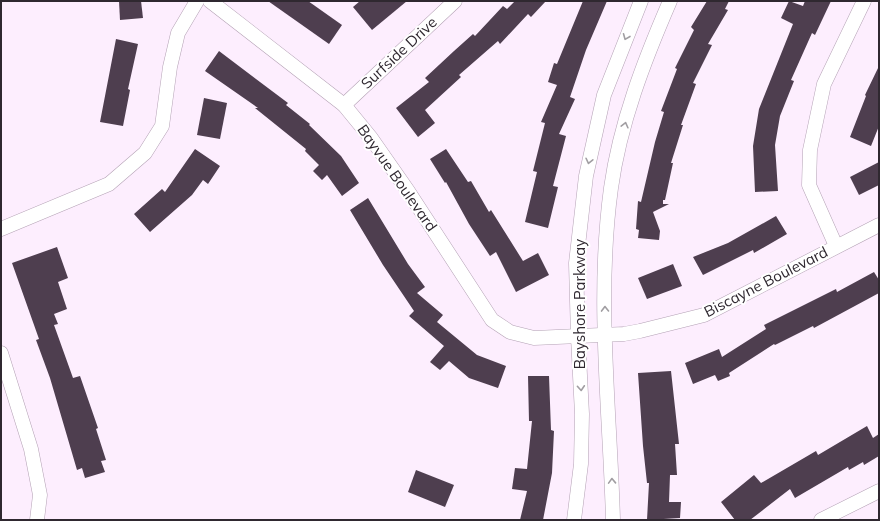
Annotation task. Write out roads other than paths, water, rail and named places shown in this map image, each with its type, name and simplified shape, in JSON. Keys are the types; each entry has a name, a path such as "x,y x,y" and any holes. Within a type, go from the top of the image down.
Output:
{"street":[{"path":"1,229 110,184 145,153 162,126 170,67 178,33 197,1"},
{"name":"Bayvue Boulevard","path":"210,1 344,104 408,191 492,320 510,332 534,338 578,337"},
{"name":"Surfside Drive","path":"344,104 455,1"},
{"name":"Bayshore Parkway","path":"574,520 582,464 582,414 576,263 586,176 604,95 641,1"},
{"name":"Bayshore Parkway","path":"613,520 604,271 611,187 630,101 670,1"},
{"path":"836,246 809,185 810,150 824,84 864,1"},
{"name":"Biscayne Boulevard","path":"578,337 640,331 704,315 879,225"},
{"path":"1,353 31,449 40,495 37,520"},
{"path":"821,520 879,491"}]}
